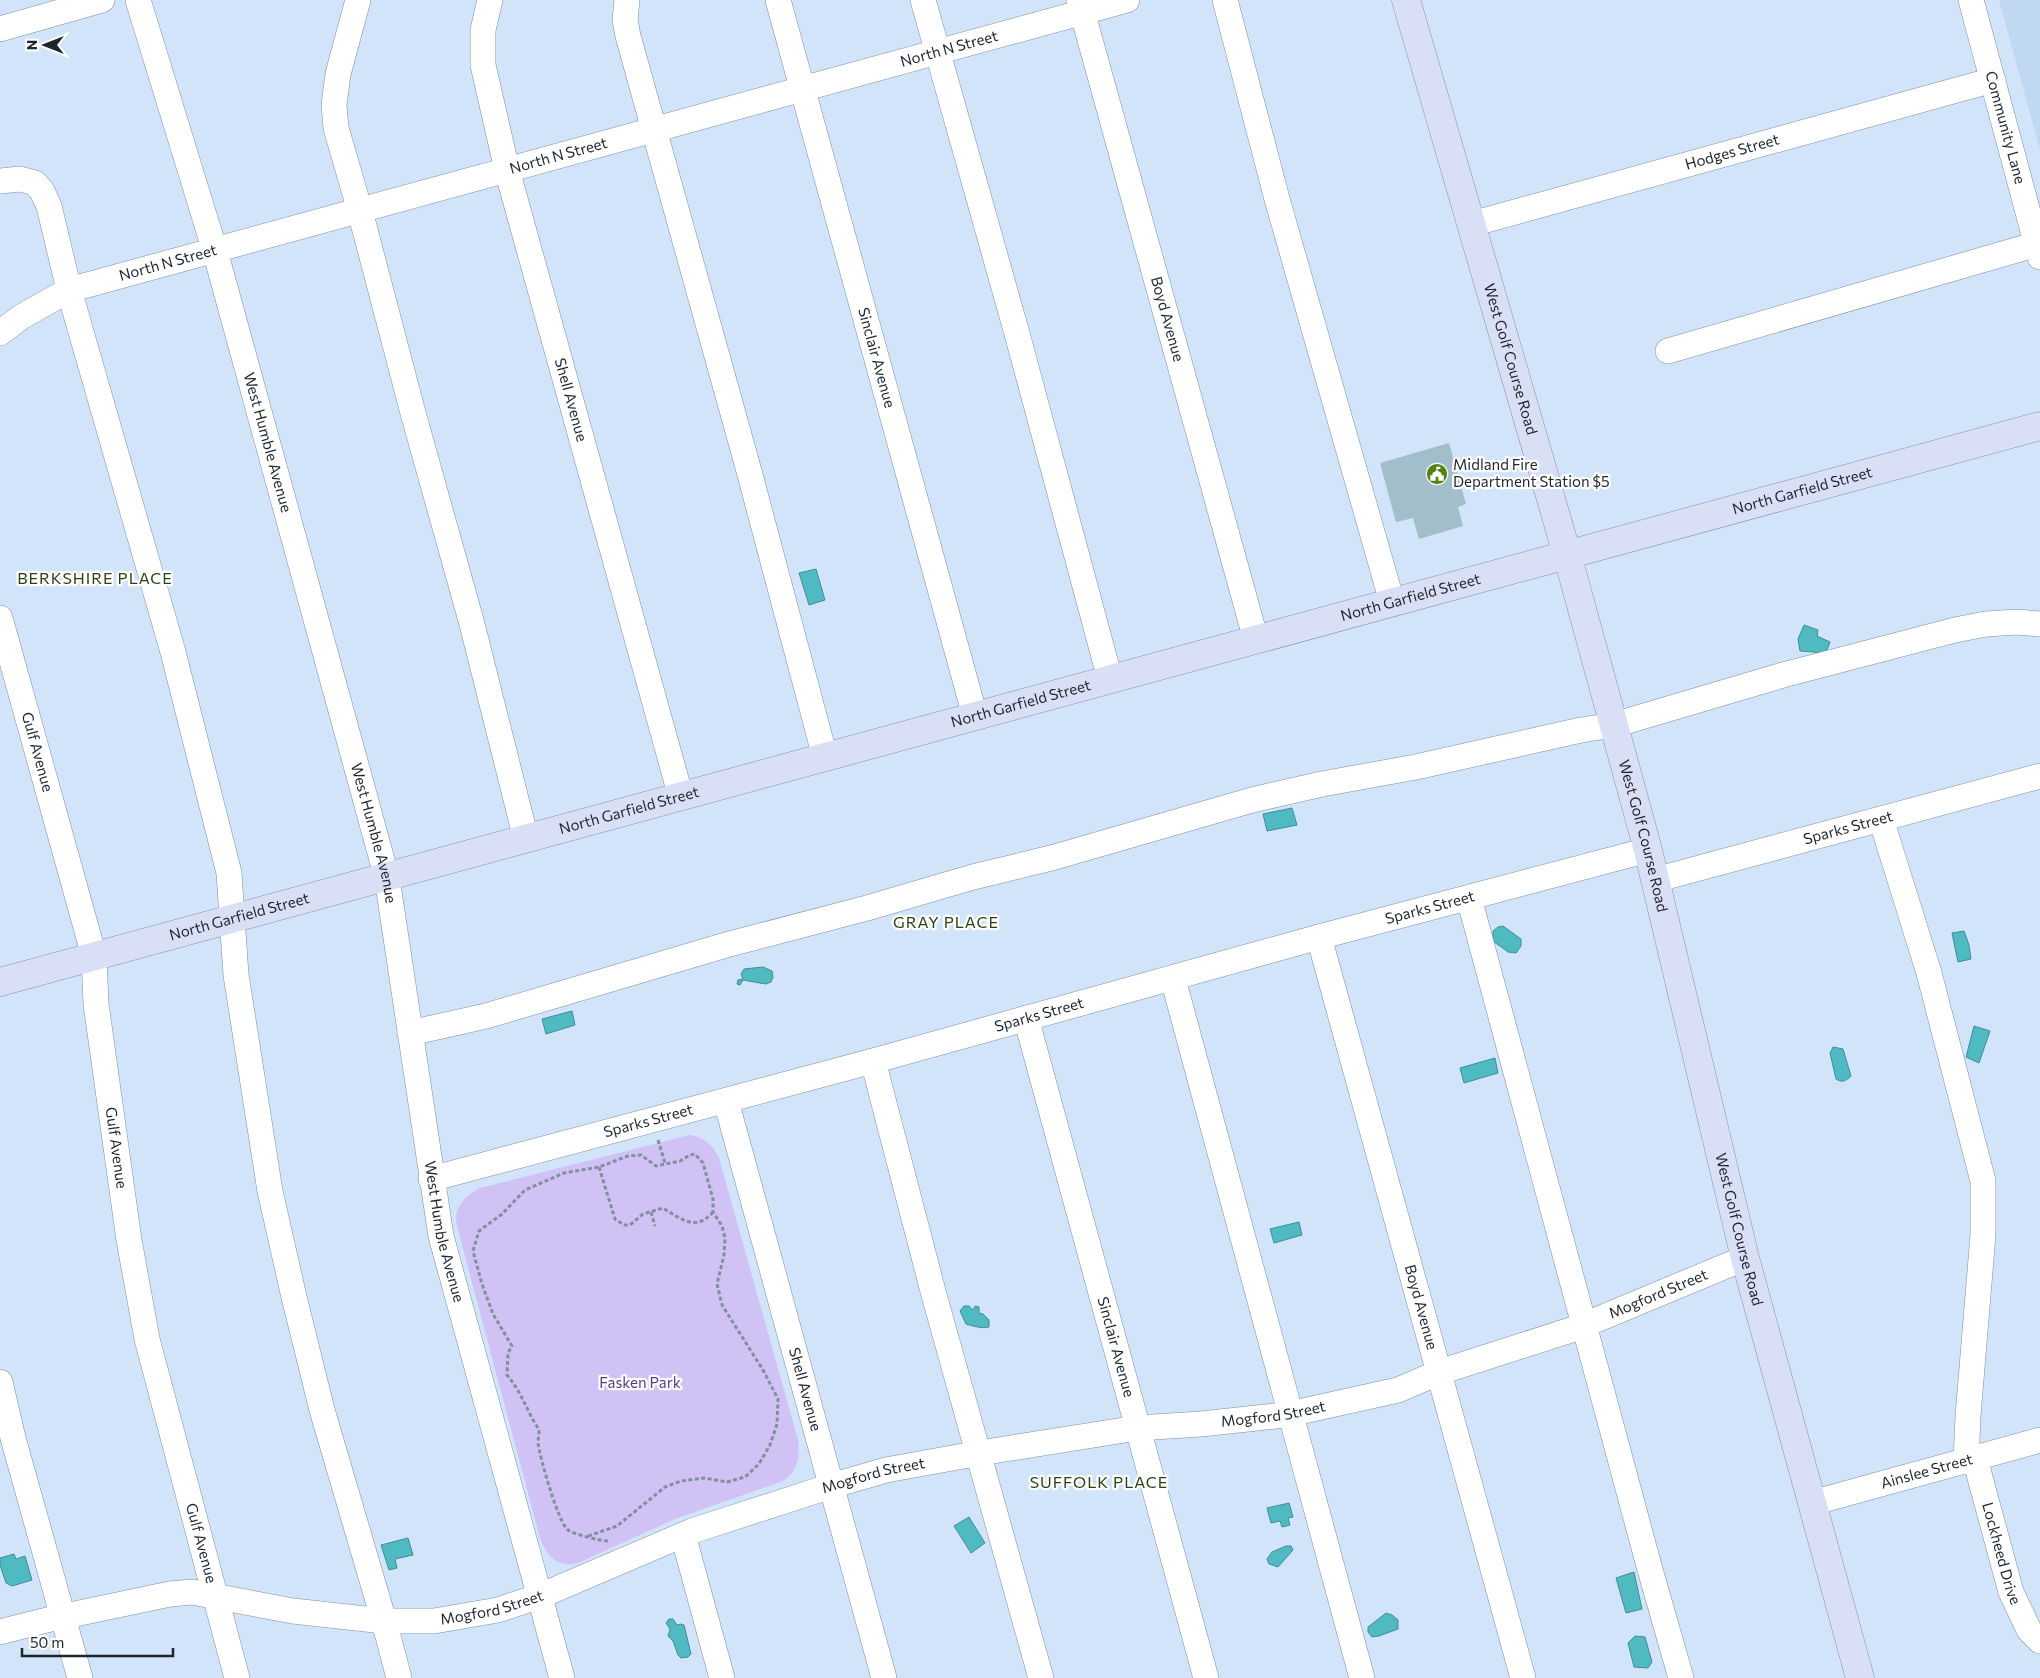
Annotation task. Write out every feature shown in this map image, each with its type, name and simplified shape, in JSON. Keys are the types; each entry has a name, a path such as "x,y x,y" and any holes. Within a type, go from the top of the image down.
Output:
{"main road":[{"name":"West Golf Course Road","path":"1406,0 1567,554 1648,850 1745,1258 1860,1678"},
{"name":"North Garfield Street","path":"0,982 2040,426"}],"street":[{"path":"0,29 102,0"},
{"name":"West Humble Avenue","path":"138,0 215,251 387,878 431,1180 441,1236 562,1678"},
{"path":"358,0 338,74 334,105 336,128 472,624 526,839"},
{"name":"Shell Avenue","path":"490,0 483,30 483,65 507,170 681,797"},
{"path":"627,0 625,20 628,36 655,129 825,757"},
{"name":"Sinclair Avenue","path":"778,0 975,716"},
{"path":"923,0 1014,320 1110,679"},
{"name":"North N Street","path":"0,333 21,317 69,290 939,52 1080,6 1127,0"},
{"path":"1225,0 1280,209 1392,602"},
{"name":"Community Lane","path":"1971,0 2038,250"},
{"name":"Boyd Avenue","path":"1080,6 1256,640"},
{"name":"Hodges Street","path":"1472,224 1993,80"},
{"path":"0,181 20,179 36,183 42,190 49,206 69,290 173,652 229,873 236,975 270,1191 322,1410 384,1620 399,1678"},
{"path":"1668,351 2038,250"},
{"name":"Gulf Avenue","path":"0,618 94,956 96,1004 129,1240 147,1339 238,1678"},
{"path":"410,1033 486,1016 726,946 973,877 1055,857 1252,800 1322,784 1416,767 1581,730 1614,725 1783,675 1955,630 1986,624 2017,622 2040,624"},
{"name":"Sparks Street","path":"1655,880 1882,819 2038,783"},
{"name":"Lockheed Drive","path":"1882,819 1929,973 1983,1182 1983,1235 1968,1416 1970,1460 2011,1592 2029,1630 2040,1641"},
{"name":"Sparks Street","path":"431,1180 873,1062 1320,937 1648,850"},
{"path":"1469,898 1649,1566 1682,1678"},
{"name":"Boyd Avenue","path":"1320,937 1523,1678"},
{"path":"1173,979 1362,1678"},
{"name":"Sinclair Avenue","path":"1026,1018 1206,1678"},
{"path":"873,1062 934,1295 980,1453 1041,1678"},
{"name":"Shell Avenue","path":"726,1101 884,1678"},
{"name":"Mogford Street","path":"0,1632 63,1616 170,1594 192,1592 293,1611 384,1620 434,1620 507,1608 540,1596 682,1535 886,1470 1137,1428 1201,1424 1290,1414 1398,1390 1440,1372 1584,1325 1745,1258"},
{"path":"0,1382 13,1438 80,1678"},
{"name":"Ainslee Street","path":"1812,1503 2040,1440"},
{"path":"682,1535 722,1678"}],"path":[{"path":"695,1154 703,1164 713,1199 713,1212 722,1226 725,1238 724,1255 717,1284 722,1306 763,1370 778,1399 777,1424 770,1445 760,1464 745,1477 727,1482 704,1478 665,1486 617,1526 588,1536 574,1534 566,1530 560,1518 543,1464 538,1442 539,1432 519,1388 507,1374 508,1353 512,1346 493,1314 473,1251 479,1231 502,1214 524,1190 564,1174 599,1167 628,1156 642,1155 656,1166 680,1162 695,1154"},
{"path":"599,1167 615,1219 624,1225 630,1225 639,1217 663,1208 682,1221 698,1223 706,1220 713,1212"},
{"path":"651,1212 655,1226"}],"shaded area":[{"path":"1999,0 2040,0 2040,150"},
{"path":"816,569 825,600 809,605 799,573"},
{"path":"1804,625 1818,630 1817,636 1830,642 1826,653 1800,651 1798,639"},
{"path":"1292,808 1297,825 1267,831 1263,814"},
{"path":"1503,926 1521,939 1521,946 1516,953 1508,952 1493,941 1493,931"},
{"path":"1964,931 1971,959 1958,962 1952,933"},
{"path":"763,967 772,971 773,977 771,982 766,984 743,980 740,985 737,984 738,980 743,979 741,974 744,969"},
{"path":"572,1011 575,1025 546,1034 542,1019"},
{"path":"1974,1026 1990,1031 1979,1063 1966,1057"},
{"path":"1833,1047 1843,1049 1851,1076 1844,1081 1836,1079 1830,1053"},
{"path":"1495,1058 1498,1073 1464,1083 1460,1068"},
{"path":"1299,1222 1302,1235 1274,1243 1270,1229"},
{"path":"964,1306 969,1306 973,1310 975,1306 979,1307 979,1313 989,1320 989,1327 966,1324 960,1311"},
{"path":"1289,1503 1293,1517 1288,1518 1290,1525 1282,1527 1280,1521 1271,1523 1267,1508"},
{"path":"969,1517 985,1543 971,1553 954,1526"},
{"path":"408,1538 413,1555 395,1559 397,1568 389,1570 381,1545"},
{"path":"1286,1546 1291,1546 1293,1550 1278,1567 1269,1564 1267,1559 1272,1552"},
{"path":"14,1554 16,1559 25,1556 32,1580 12,1586 6,1583 0,1565 0,1558"},
{"path":"1634,1572 1642,1609 1626,1613 1616,1578"},
{"path":"1386,1613 1398,1620 1398,1629 1372,1637 1368,1632 1368,1627"},
{"path":"669,1619 673,1619 677,1625 684,1625 691,1654 688,1657 681,1658 678,1655 673,1641 668,1636 670,1629 666,1623"},
{"path":"1635,1636 1645,1637 1652,1662 1648,1668 1634,1667 1628,1643"}],"green space":[{"name":"Fasken Park","path":"690,1135 708,1142 719,1158 798,1440 799,1452 797,1463 792,1473 783,1481 675,1519 578,1563 564,1564 550,1555 540,1538 457,1226 457,1214 461,1203 480,1188"}],"building":[{"path":"1449,443 1466,504 1458,507 1463,526 1419,539 1413,518 1396,522 1380,463"}],"place":[{"name":"Midland Fire Department Station $5","path":"1437,474"}],"district":[{"name":"BERKSHIRE PLACE","path":"95,578"},
{"name":"GRAY PLACE","path":"946,922"},
{"name":"SUFFOLK PLACE","path":"1099,1482"}]}
